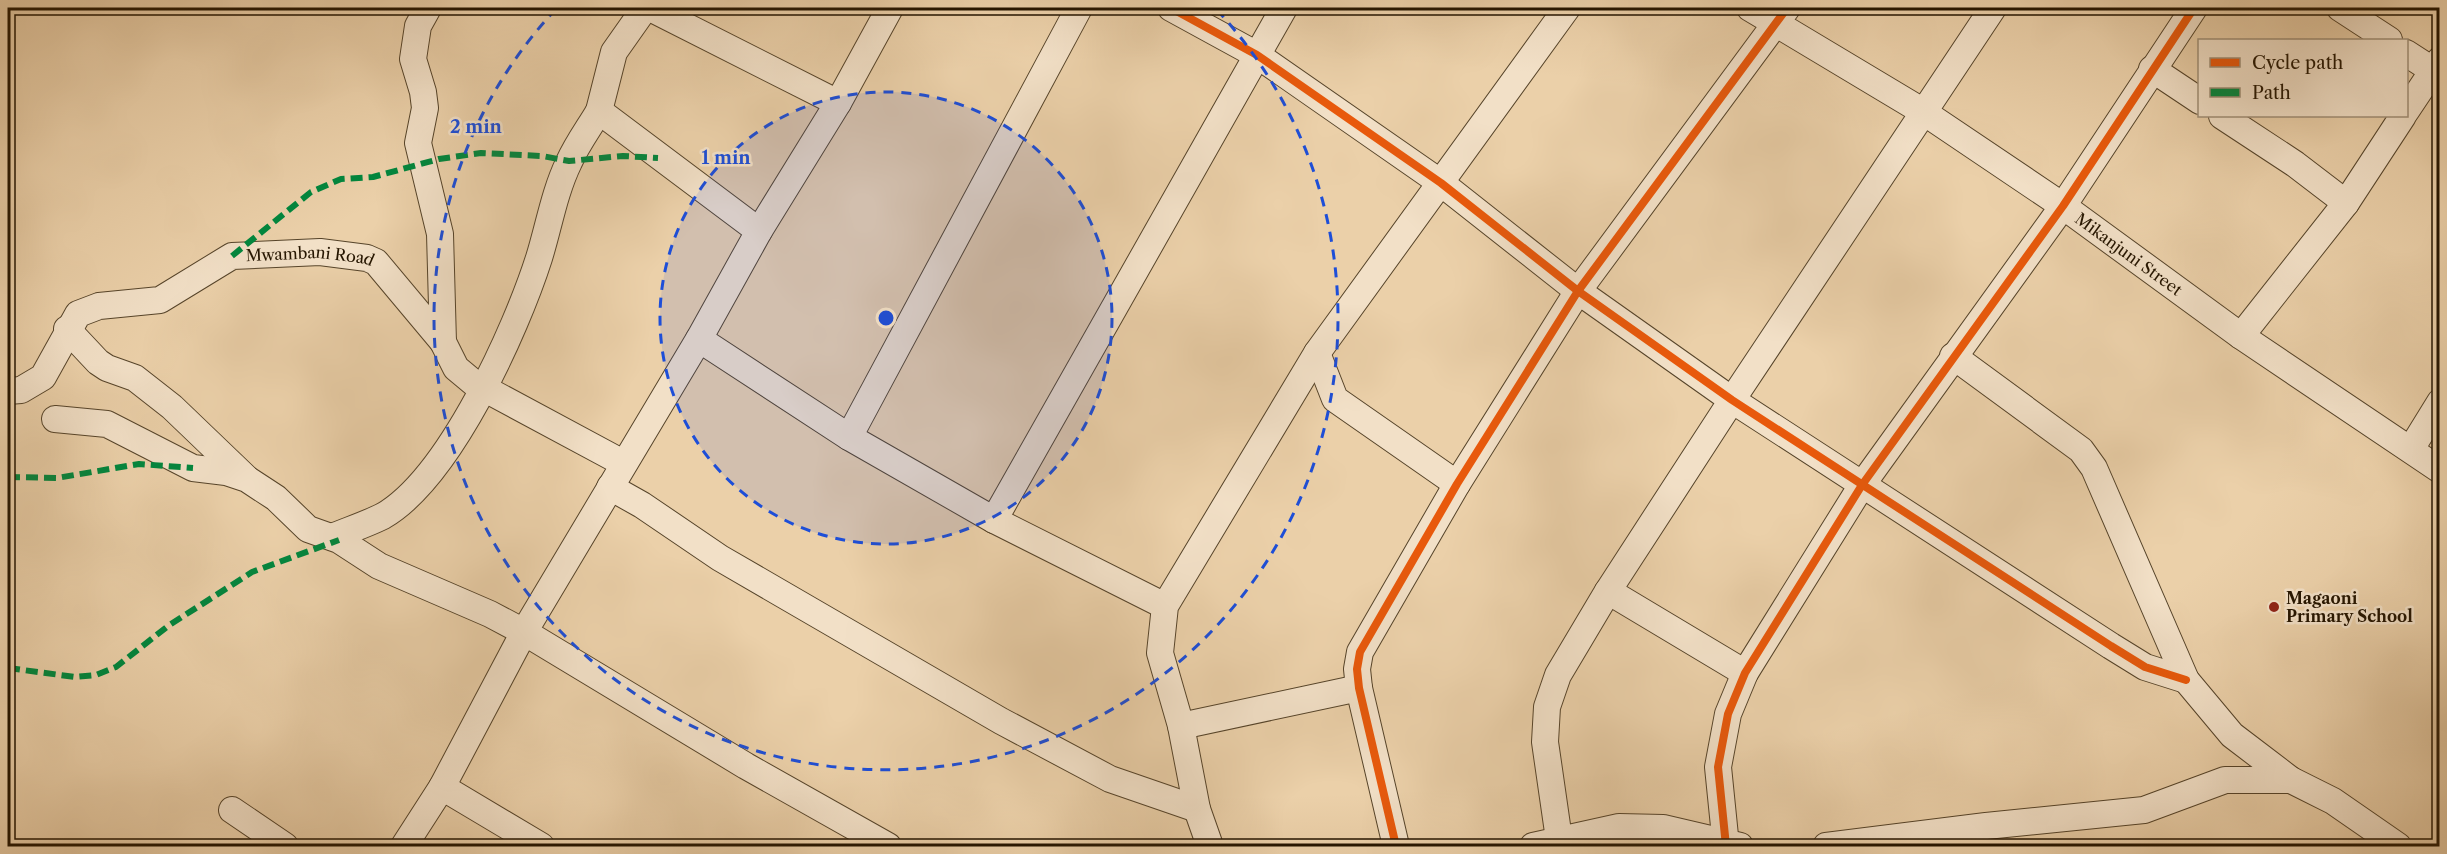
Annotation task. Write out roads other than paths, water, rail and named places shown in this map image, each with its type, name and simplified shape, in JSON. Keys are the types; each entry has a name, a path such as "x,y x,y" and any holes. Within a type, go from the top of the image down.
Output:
{"street":[{"path":"428,8 418,26 413,59 423,92 424,108 418,143 440,234 443,342"},
{"path":"332,537 384,515 413,489 450,447 471,379 510,331 539,259 553,203 569,161 599,111 614,52 648,8 838,103"},
{"path":"404,846 442,787 524,632 699,339 759,231 838,103 890,8"},
{"path":"849,437 1079,8"},
{"path":"1171,8 1257,55 1441,183 1578,291 1732,400 2110,646 2145,667 2186,680"},
{"path":"994,520 1284,8"},
{"path":"1210,846 1197,808 1181,726 1160,653 1165,606 1317,353 1567,8"},
{"name":"Mikanjuni Street","path":"1750,8 1782,15 2063,206 2241,336 2439,470"},
{"path":"1560,844 1545,742 1547,707 1558,675 1608,591 1732,400 1922,111 1993,8"},
{"path":"1533,846 1560,844 1619,827 1663,828 1731,846 1718,767 1728,714 1745,673 1862,485 2063,206 2194,8"},
{"path":"2340,8 2387,39"},
{"path":"1396,846 1359,688 1357,669 1360,652 1457,484 1578,291 1782,15"},
{"path":"2408,54 2437,68 2408,108"},
{"path":"2152,69 2198,99"},
{"path":"599,111 759,231"},
{"path":"2224,117 2295,164 2346,204"},
{"path":"2241,336 2346,204 2402,117"},
{"name":"Mwambani Road","path":"8,391 21,390 43,377 67,329 78,314 85,310 160,300 232,256 320,252 367,258 376,262 471,379"},
{"path":"67,329 98,362 107,368 135,378 172,407 247,479 276,498 300,521 332,537 379,566 524,632 746,766 888,846"},
{"path":"699,339 849,437 994,520 1165,606"},
{"path":"1317,353 1335,399 1457,484"},
{"path":"1953,356 2062,433 2081,450 2094,468 2186,680 2232,735 2291,780 2333,801 2398,846"},
{"path":"471,379 624,464"},
{"path":"2411,449 2439,402"},
{"path":"55,419 107,424 193,468 226,472 247,479"},
{"path":"610,487 642,505 720,558 1001,721 1110,779 1197,808"},
{"path":"1608,591 1745,673"},
{"path":"1181,726 1359,688"},
{"path":"1826,846 1986,826 2144,810 2226,780 2291,780"},
{"path":"442,787 541,846"},
{"path":"232,810 285,846"}],"place":[{"name":"Magaoni Primary School","path":"2274,607"}]}
